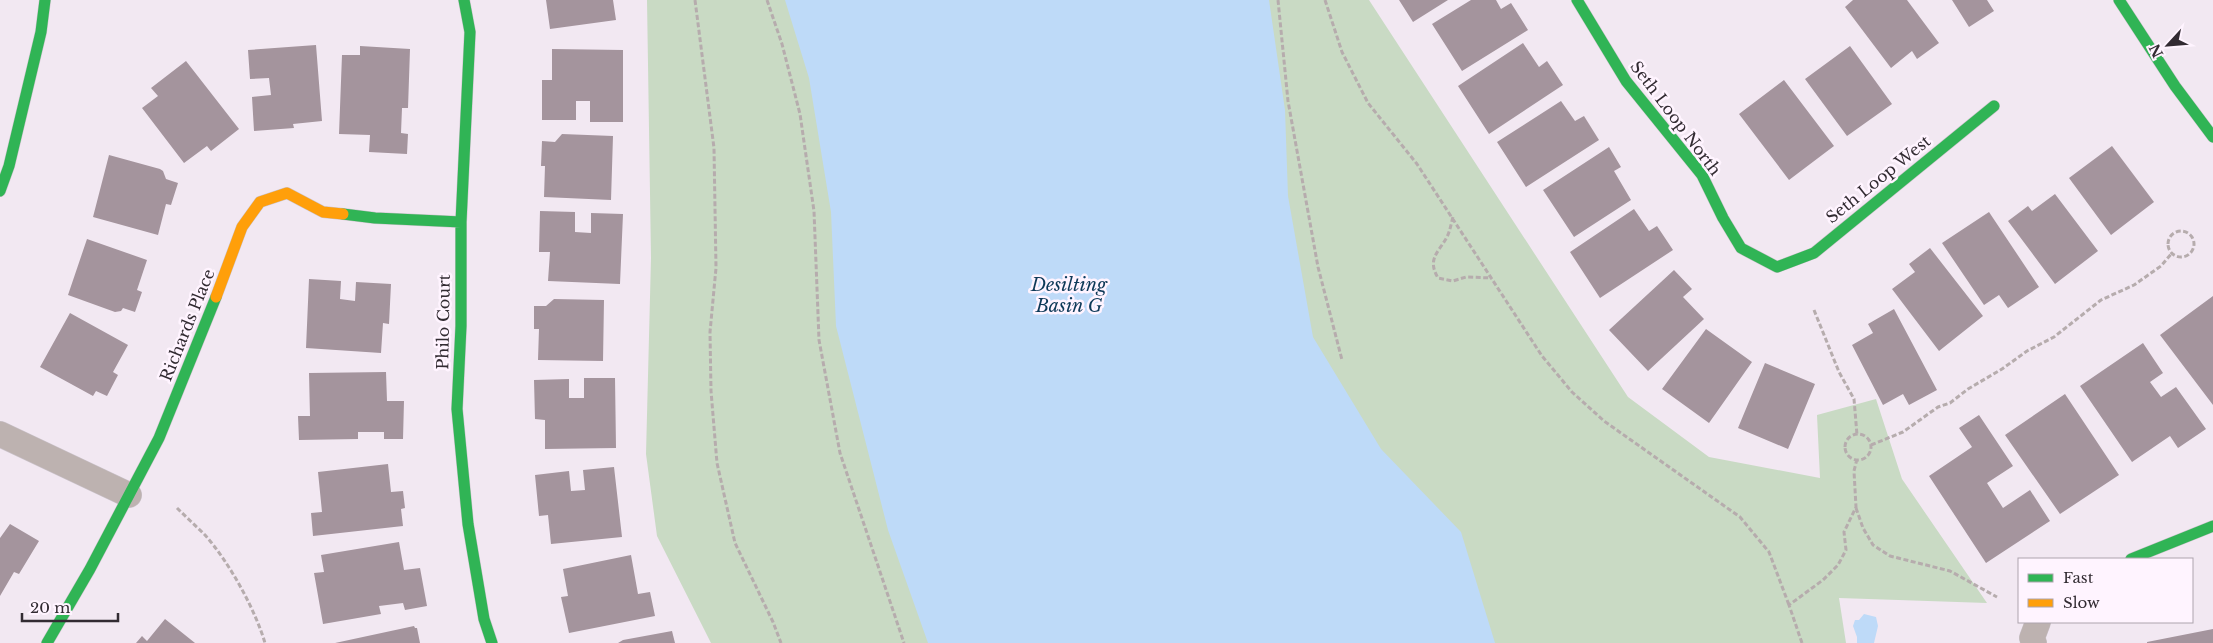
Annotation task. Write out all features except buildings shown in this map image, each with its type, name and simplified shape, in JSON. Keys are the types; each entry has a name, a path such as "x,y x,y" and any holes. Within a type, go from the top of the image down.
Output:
{"street":[{"path":"0,191 9,166 41,32 45,0"},
{"name":"Philo Court","path":"464,0 470,32 461,222 461,326 457,409 468,524 484,619 492,643"},
{"name":"Seth Loop North","path":"1577,0 1626,81 1702,175 1723,218 1741,248 1777,267"},
{"path":"2119,0 2175,86 2213,137"},
{"name":"Seth Loop West","path":"1777,267 1814,253 1994,106"},
{"name":"Richards Place","path":"47,643 90,569 159,438 200,339 242,228 260,202 287,193 323,212 375,218 461,222"},
{"path":"0,434 129,495"},
{"path":"2133,558 2213,526"},
{"path":"2034,643 2032,638 2038,623"}],"path":[{"path":"695,0 714,148 716,268 710,332 711,391 717,463 735,543 774,622 781,643"},
{"path":"768,0 782,44 800,114 814,211 818,340 840,453 904,643"},
{"path":"1278,0 1288,101 1318,268 1342,360"},
{"path":"1325,0 1342,52 1368,103 1417,164 1542,356 1572,392 1604,421 1740,517 1756,534 1769,552 1802,643"},
{"path":"1453,217 1447,236 1437,251 1433,262 1438,278 1453,281 1466,277 1492,278"},
{"path":"2184,231 2190,235 2194,244 2191,252 2180,257 2172,253 2168,242 2173,234 2184,231"},
{"path":"1871,445 1903,432 1938,407 1950,403 1968,389 2002,369 2027,351 2054,337 2101,300 2134,285 2161,266 2172,253"},
{"path":"1814,310 1839,372 1854,399 1857,435"},
{"path":"1857,435 1866,437 1871,445 1867,456 1857,459 1848,455 1846,447 1848,440 1857,435"},
{"path":"1857,459 1854,470 1856,507 1863,528 1873,545 1890,556 1950,571 1997,597"},
{"path":"1789,605 1823,580 1838,565 1846,550 1844,532 1856,507"},
{"path":"177,508 206,536 234,576 259,622 265,643"}],"green space":[{"path":"647,0 1369,0 1628,397 1709,457 1820,478 1817,415 1876,399 1902,479 1987,603 1839,598 1846,643 711,643 657,536 646,454 651,258"}],"water":[{"name":"Desilting Basin G","path":"785,0 1269,0 1285,110 1288,196 1313,337 1381,449 1461,532 1495,643 928,643 888,530 836,326 831,212 809,78"},
{"path":"1864,614 1876,617 1878,626 1874,643 1857,643 1853,626 1855,620 1859,620"}],"traffic: fast":[{"path":"0,191 9,166 41,32 45,0"},
{"path":"464,0 470,32 461,222 461,326 457,409 468,524 484,619 492,643"},
{"path":"1577,0 1626,81 1702,175 1723,218 1741,248 1777,267 1814,253 1994,106"},
{"path":"2119,0 2175,86 2213,137"},
{"path":"343,214 375,218 461,222"},
{"path":"47,643 90,569 159,438 216,297"},
{"path":"2133,558 2213,526"}],"traffic: slow":[{"path":"216,297 242,227 260,202 287,193 323,212 343,214"}]}
